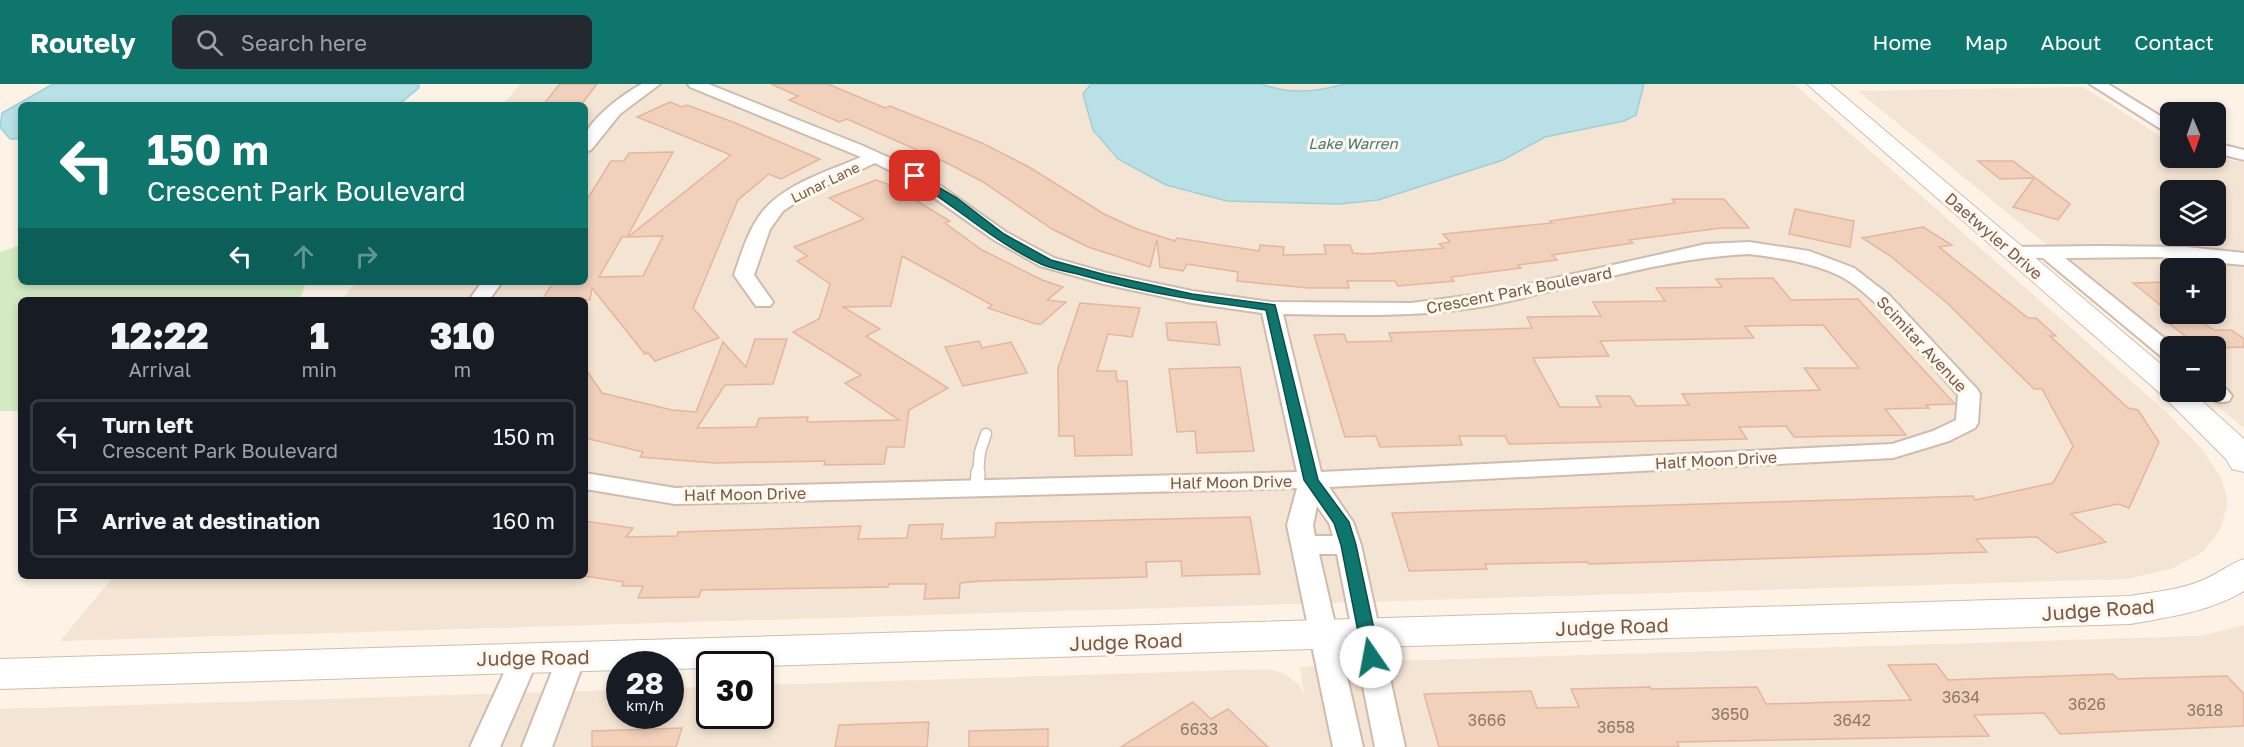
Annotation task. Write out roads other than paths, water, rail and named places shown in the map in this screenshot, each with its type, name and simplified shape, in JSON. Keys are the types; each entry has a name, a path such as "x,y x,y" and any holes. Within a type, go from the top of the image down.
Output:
{"street":[{"path":"588,143 605,119 628,97 653,84"},
{"name":"Crescent Park Boulevard","path":"695,84 724,93 915,176 1000,236 1047,262 1104,278 1192,297 1271,308 1411,309 1489,298 1706,250"},
{"name":"Daetwyler Drive","path":"1816,84 2160,378"},
{"path":"2097,84 2160,122"},
{"path":"2226,150 2244,155"},
{"name":"Lunar Lane","path":"763,302 744,275 749,258 770,214 788,199 875,157"},
{"name":"Scimitar Avenue","path":"1706,250 1749,248 1809,257 1847,272 1882,299 1969,394 1967,423 1941,436 1893,451"},
{"path":"2014,253 2170,251 2244,259"},
{"name":"Daetwyler Drive","path":"2048,253 2160,346"},
{"path":"1271,308 1311,480 1341,522 1348,545 1390,747"},
{"path":"2186,402 2238,452 2244,461"},
{"name":"Half Moon Drive","path":"588,482 675,496 1311,480 1893,451"},
{"path":"1311,480 1300,525 1322,636 1348,747"},
{"path":"1304,545 1348,545"},
{"name":"Judge Road","path":"0,674 2130,610 2187,600 2231,585 2244,572"},
{"path":"537,747 572,656"},
{"path":"486,747 525,657"}],"lane":[{"path":"977,488 980,452 986,434"}],"water":[{"path":"53,84 419,84 419,88 402,102 21,102"},
{"name":"Lake Warren","path":"1091,84 1262,84 1282,90 1303,91 1344,84 1644,84 1636,115 1624,121 1545,137 1503,160 1378,200 1340,204 1227,201 1166,185 1118,159 1093,130 1083,94"},
{"path":"18,104 18,139 10,139 0,127 2,113"}]}
